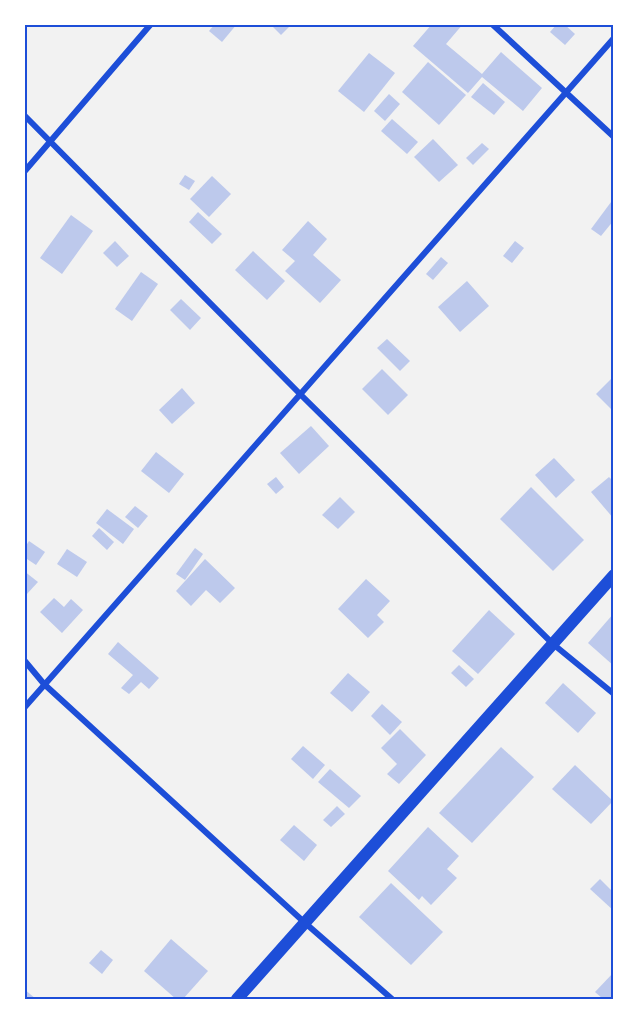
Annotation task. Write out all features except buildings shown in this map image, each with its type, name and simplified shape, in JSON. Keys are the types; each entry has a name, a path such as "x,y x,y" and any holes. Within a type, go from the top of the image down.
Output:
{"main road":[{"path":"237,999 614,575"}],"street":[{"path":"24,172 152,24"},
{"path":"492,24 614,137"},
{"path":"24,708 614,38"},
{"path":"24,115 300,394 553,644 614,694"},
{"path":"24,660 44,684 304,922 392,999"}]}
